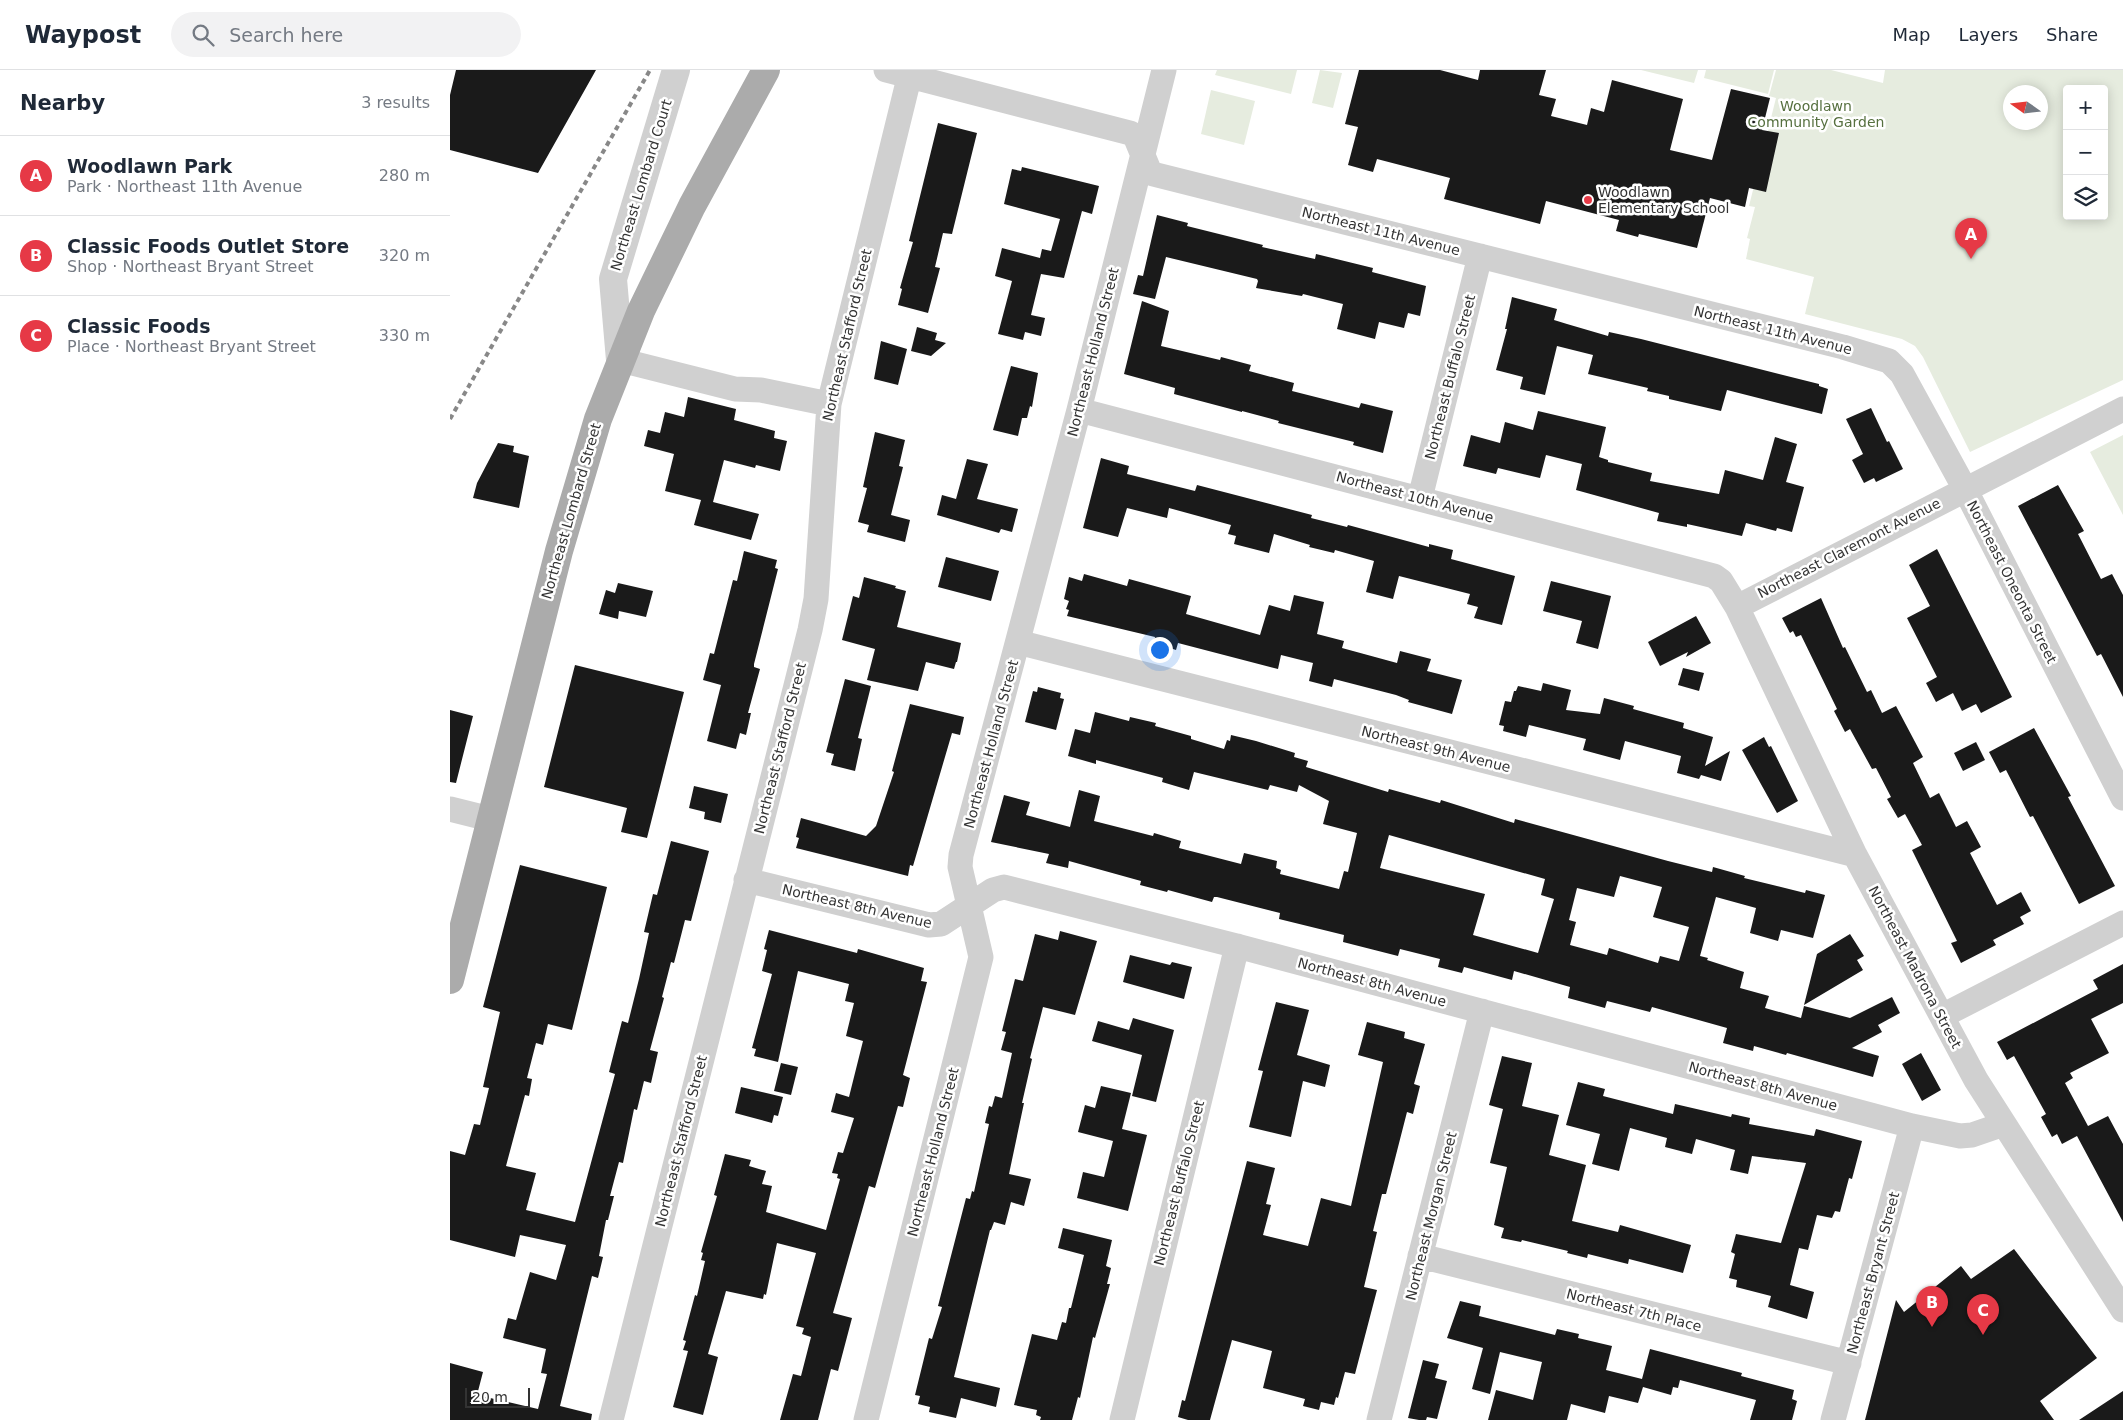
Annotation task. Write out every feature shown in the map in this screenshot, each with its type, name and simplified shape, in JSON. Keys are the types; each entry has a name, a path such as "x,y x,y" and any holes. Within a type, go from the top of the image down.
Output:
{"main road":[{"name":"Northeast Lombard Street","path":"450,980 559,551 598,419 641,311 692,206 766,70"}],"street":[{"name":"Northeast Lombard Court","path":"620,360 613,279 676,70"},
{"name":"Northeast Holland Street","path":"866,1420 981,957 960,867 961,855 1079,410 1164,70"},
{"name":"Northeast 11th Avenue","path":"902,72 1130,133 1135,136 1149,170 1153,174 1843,347 1880,358 1897,367"},
{"name":"Northeast Stafford Street","path":"611,1420 810,630 816,600 829,404 902,72"},
{"name":"Northeast Buffalo Street","path":"1420,498 1480,256"},
{"path":"620,360 735,389 761,390 829,404"},
{"name":"Northeast Oneonta Street","path":"1897,367 1909,385 1965,489 2123,798"},
{"name":"Northeast 10th Avenue","path":"1079,410 1714,576 1721,582 1737,606"},
{"name":"Northeast Claremont Avenue","path":"1737,606 2123,410"},
{"name":"Northeast Madrona Street","path":"1737,606 1855,855 1976,1080 2123,1310"},
{"name":"Northeast 9th Avenue","path":"1018,642 1855,855"},
{"path":"450,809 490,819"},
{"name":"Northeast 8th Avenue","path":"746,880 929,925 942,924 993,890 1004,888 1237,946 1912,1126 1960,1136 1972,1135 2004,1124"},
{"path":"1942,1016 2123,923"},
{"name":"Northeast Buffalo Street","path":"1122,1420 1237,946"},
{"name":"Northeast Morgan Street","path":"1380,1420 1482,1011"},
{"name":"Northeast Bryant Street","path":"1834,1420 1912,1126"},
{"name":"Northeast 7th Place","path":"1420,1256 1849,1363"}],"green space":[{"path":"1217,70 1297,70 1291,94 1215,75"},
{"path":"1320,70 1342,73 1333,108 1312,103"},
{"path":"1641,70 1698,70 1694,83"},
{"path":"1706,70 1774,70 1768,94 1704,78"},
{"name":"Woodlawn Community Garden","path":"1776,70 1831,70 1883,83 1885,70 2123,70 2123,380 1970,452 1923,357 1915,346 1902,339 1805,314 1814,277 1746,259 1750,239 1747,238 1755,207 1749,206 1776,98 1769,96"},
{"path":"1211,90 1255,101 1244,145 1201,134"},
{"path":"2123,435 2123,515 2090,452"}],"building":[{"path":"456,70 596,70 538,173 450,150 450,95"},
{"path":"1359,70 1440,70 1478,80 1480,70 1546,70 1539,95 1556,99 1551,116 1587,125 1591,108 1604,112 1612,80 1683,99 1670,150 1712,160 1731,89 1770,98 1762,130 1779,133 1766,192 1749,188 1745,207 1710,198 1697,248 1639,234 1638,237 1616,231 1619,220 1546,201 1540,224 1444,199 1450,178 1377,159 1373,172 1348,165 1358,127 1345,124"},
{"path":"938,123 977,133 952,234 943,233 935,267 940,268 928,313 898,305 902,289 900,288 913,242 909,241"},
{"path":"1022,167 1099,186 1092,214 1082,211 1064,278 1041,274 1031,315 1045,318 1041,336 1025,332 1023,340 998,334 1012,281 995,276 1002,248 1040,258 1042,249 1051,251 1060,219 1004,204 1012,169 1021,171"},
{"path":"1157,215 1188,223 1187,226 1263,245 1262,247 1315,259 1316,254 1373,268 1372,272 1426,286 1420,316 1408,313 1404,328 1379,322 1375,339 1337,329 1343,304 1303,294 1302,296 1256,288 1257,279 1166,257 1155,299 1133,294 1138,275 1143,276"},
{"path":"1512,297 1557,309 1554,320 1608,336 1609,332 1641,339 1819,384 1819,386 1828,389 1822,414 1727,390 1721,411 1669,399 1669,396 1647,391 1648,388 1588,374 1593,355 1557,346 1545,395 1520,389 1523,377 1496,370 1507,329 1505,329"},
{"path":"1142,301 1169,311 1161,346 1220,360 1221,357 1251,365 1249,371 1294,383 1292,391 1359,408 1361,403 1393,411 1383,453 1353,445 1354,442 1174,394 1175,388 1124,374"},
{"path":"917,327 937,333 935,340 946,343 931,356 911,351"},
{"path":"881,341 907,349 898,385 874,379"},
{"path":"1011,366 1038,373 1032,407 1030,406 1027,418 1022,418 1018,436 993,430"},
{"path":"688,397 736,409 734,420 775,431 774,438 787,441 780,471 756,465 755,468 724,460 713,502 759,514 751,540 694,525 701,500 665,491 674,454 644,446 648,430 660,433 665,412 684,417"},
{"path":"1871,408 1887,442 1889,441 1903,469 1876,482 1874,478 1864,483 1852,460 1863,454 1846,419"},
{"path":"1538,411 1606,427 1599,457 1608,460 1608,462 1652,473 1650,481 1719,494 1725,470 1763,480 1775,437 1797,444 1786,482 1804,487 1792,532 1777,528 1776,531 1746,523 1742,536 1687,524 1687,527 1657,521 1659,513 1576,490 1582,464 1546,455 1540,478 1498,468 1496,474 1463,466 1471,435 1500,443 1505,422 1533,430"},
{"path":"875,432 905,440 899,466 903,467 891,515 910,520 905,542 867,532 869,525 858,522 867,488 863,487"},
{"path":"498,443 514,446 513,452 529,456 519,508 473,498 477,483"},
{"path":"1101,458 1129,466 1127,474 1195,491 1197,485 1312,515 1311,518 1347,527 1348,525 1429,547 1429,544 1453,550 1451,559 1515,576 1502,625 1474,618 1478,607 1467,604 1470,594 1399,576 1393,599 1366,592 1374,561 1335,550 1334,553 1309,547 1310,545 1274,534 1269,553 1234,544 1236,536 1228,534 1231,525 1169,508 1167,518 1127,508 1118,537 1083,528"},
{"path":"967,459 988,464 977,499 1018,509 1012,532 1001,529 999,533 937,515 942,495 956,499"},
{"path":"2058,485 2084,531 2078,534 2101,579 2112,574 2123,595 2123,697 2101,654 2097,656 2018,506"},
{"path":"1937,549 2012,697 1981,713 1976,704 1962,711 1953,693 1936,702 1926,683 1937,677 1907,618 1930,606 1909,565"},
{"path":"744,551 777,560 775,568 778,569 754,664 754,667 760,669 748,713 751,713 746,735 740,733 736,749 707,741 721,685 703,680 710,653 714,654 733,580 737,581"},
{"path":"946,557 999,571 991,601 938,587"},
{"path":"1084,574 1127,586 1129,579 1191,596 1186,614 1260,635 1269,605 1290,611 1294,595 1324,602 1317,634 1344,641 1342,648 1397,663 1400,651 1431,659 1427,671 1462,680 1452,714 1408,702 1409,700 1396,695 1334,679 1332,687 1309,681 1313,663 1281,655 1278,669 1178,643 1176,650 1154,643 1155,637 1067,616 1069,610 1066,609 1069,601 1064,599 1069,577 1082,581"},
{"path":"864,577 896,586 895,588 906,591 897,627 961,643 954,669 926,662 918,691 867,680 875,649 842,640 853,596 859,598"},
{"path":"1551,581 1611,596 1598,649 1576,643 1582,621 1543,611"},
{"path":"618,583 653,591 646,617 619,611 618,619 599,614 606,590 615,593"},
{"path":"1821,598 1843,648 1845,647 1867,692 1871,690 1882,713 1896,706 1923,757 1913,763 1930,798 1939,793 1956,827 1967,821 1981,847 1970,853 1997,905 2021,892 2031,911 2020,917 2024,924 1993,940 1996,945 1961,963 1951,943 1957,941 1912,850 1922,845 1905,814 1898,818 1887,799 1891,797 1876,768 1872,769 1850,729 1845,732 1834,711 1837,709 1801,635 1796,637 1793,631 1790,633 1782,618"},
{"path":"1696,616 1711,643 1686,657 1688,652 1660,666 1648,642"},
{"path":"575,665 684,692 647,838 621,832 627,808 544,787"},
{"path":"1683,668 1704,673 1699,691 1678,685"},
{"path":"845,679 871,686 858,738 862,739 855,771 831,765 834,754 826,752"},
{"path":"1543,683 1571,690 1566,710 1600,714 1604,698 1634,706 1633,709 1684,723 1683,728 1713,737 1705,766 1730,751 1721,781 1701,775 1699,779 1677,773 1681,756 1625,741 1620,760 1583,750 1586,739 1529,725 1526,737 1503,731 1504,726 1499,725 1505,701 1511,702 1514,691 1516,691 1518,686 1541,691"},
{"path":"1038,687 1061,693 1060,698 1064,699 1056,730 1025,722 1033,691 1037,692"},
{"path":"910,704 964,717 960,735 952,733 913,866 910,865 908,876 796,848 799,838 796,837 801,818 866,836 876,826 894,772 892,771"},
{"path":"450,710 473,716 456,783 450,782"},
{"path":"1095,712 1129,721 1130,717 1156,723 1155,726 1191,736 1191,739 1224,749 1227,740 1230,741 1231,735 1295,753 1294,757 1308,761 1306,767 1388,792 1389,789 1440,803 1441,800 1514,823 1515,819 1712,872 1713,867 1745,876 1744,878 1805,893 1806,890 1825,895 1813,938 1781,930 1778,941 1750,933 1756,908 1716,897 1700,956 1744,972 1740,988 1769,996 1765,1008 1801,1018 1804,1006 1850,1018 1892,997 1900,1013 1878,1025 1882,1032 1852,1048 1879,1056 1873,1077 1787,1053 1786,1055 1754,1046 1753,1051 1723,1043 1727,1028 1652,1007 1650,1012 1607,1001 1605,1008 1568,998 1570,987 1514,971 1512,980 1464,967 1462,973 1438,967 1440,959 1400,949 1398,956 1343,942 1344,935 1279,919 1280,913 1217,897 1214,897 1212,902 1168,890 1167,892 1140,885 1141,881 1069,861 1068,868 1046,863 1049,854 991,842 1004,795 1030,802 1026,815 1070,827 1079,790 1100,796 1094,821 1153,836 1154,833 1181,841 1179,848 1241,864 1244,853 1277,861 1276,868 1281,870 1280,874 1339,889 1344,871 1348,872 1357,833 1323,824 1329,801 1299,785 1297,792 1270,785 1268,790 1194,772 1189,790 1162,782 1163,778 1096,760 1096,764 1068,756 1075,729 1090,733","holes":["1389,835 1545,879 1541,895 1554,899 1538,953 1473,935 1485,894 1380,868","1620,876 1662,887 1653,917 1689,927 1679,961 1660,956 1658,963 1609,948 1607,955 1570,945 1576,922 1569,920 1577,888 1614,897"]},
{"path":"2034,728 2071,796 2068,797 2115,886 2079,904 2033,816 2030,817 2006,770 2000,773 1989,752"},
{"path":"1764,737 1769,747 1771,746 1798,801 1777,813 1742,750"},
{"path":"1976,742 1985,760 1963,771 1954,753"},
{"path":"694,786 728,794 721,823 704,819 705,812 689,808"},
{"path":"671,841 709,851 691,921 685,920 674,963 671,962 662,997 664,998 650,1050 658,1052 651,1083 644,1081 637,1110 634,1109 623,1163 619,1162 610,1196 614,1196 608,1220 606,1220 599,1256 603,1257 598,1278 592,1276 560,1406 592,1414 591,1420 450,1420 450,1363 483,1372 477,1395 538,1409 547,1374 541,1373 546,1349 503,1338 508,1318 516,1320 530,1272 556,1280 566,1245 520,1235 515,1257 450,1240 450,1151 465,1155 474,1124 480,1125 489,1088 483,1087 500,1012 483,1007 520,865 607,887 572,1030 548,1024 543,1045 536,1043 527,1078 532,1079 529,1096 525,1095 506,1166 536,1173 526,1210 575,1222 615,1074 609,1072 622,1021 628,1023 639,979 649,933 644,932 653,894 657,895"},
{"path":"769,930 857,953 858,949 924,968 921,981 927,982 903,1075 910,1078 903,1107 898,1106 875,1188 869,1186 833,1313 852,1318 838,1371 831,1369 818,1420 780,1420 793,1374 801,1376 811,1337 802,1334 804,1328 796,1326 816,1253 777,1243 766,1295 764,1294 763,1299 726,1291 708,1354 718,1357 703,1415 673,1407 688,1351 683,1350 686,1341 683,1340 695,1295 697,1296 705,1261 701,1260 703,1253 701,1252 717,1196 714,1195 725,1154 751,1160 749,1166 766,1171 762,1184 772,1186 766,1212 826,1230 840,1179 837,1178 838,1174 832,1173 838,1152 843,1153 854,1118 831,1112 836,1093 849,1097 863,1041 846,1036 854,1003 845,1001 849,984 798,971 778,1062 754,1056 756,1049 752,1048 772,974 762,971 767,950 764,949"},
{"path":"1060,931 1097,941 1075,1015 1043,1007 1030,1058 1032,1059 1009,1174 1031,1179 1024,1206 1011,1202 1005,1225 994,1222 990,1230 954,1377 1000,1388 996,1407 961,1398 956,1418 929,1412 930,1407 918,1404 920,1396 915,1395 929,1338 932,1339 942,1307 938,1306 966,1198 970,1199 972,1191 974,1192 989,1124 985,1123 989,1106 992,1107 995,1096 1002,1098 1012,1053 1001,1050 1006,1032 1002,1031 1015,979 1023,981 1035,934 1058,940"},
{"path":"1850,934 1864,956 1857,960 1863,970 1804,1005 1817,954"},
{"path":"1130,955 1170,965 1172,962 1192,967 1184,999 1123,982"},
{"path":"2123,964 2123,1003 2091,1019 2109,1053 2070,1073 2073,1078 2065,1083 2088,1126 2108,1116 2123,1144 2123,1222 2077,1136 2062,1144 2057,1134 2052,1137 2041,1117 2046,1114 2014,1056 2007,1060 1997,1042 2098,989 2093,980"},
{"path":"1276,1002 1309,1010 1297,1055 1330,1065 1325,1087 1303,1081 1291,1137 1249,1127 1263,1071 1258,1070"},
{"path":"1133,1018 1174,1030 1156,1102 1132,1096 1142,1055 1092,1041 1098,1021 1129,1030"},
{"path":"1367,1022 1405,1032 1404,1038 1425,1044 1414,1084 1420,1086 1413,1114 1407,1112 1386,1194 1382,1194 1373,1231 1377,1232 1364,1287 1377,1290 1355,1374 1345,1372 1338,1398 1336,1397 1334,1405 1321,1402 1319,1410 1303,1406 1305,1399 1263,1388 1272,1351 1232,1340 1210,1420 1188,1420 1178,1417 1182,1400 1185,1401 1247,1161 1275,1168 1266,1204 1271,1205 1263,1235 1308,1246 1321,1198 1351,1206 1383,1062 1358,1055"},
{"path":"1921,1053 1941,1090 1922,1101 1902,1064"},
{"path":"1502,1056 1532,1063 1522,1106 1559,1115 1549,1155 1586,1165 1572,1221 1618,1232 1620,1225 1691,1245 1683,1273 1629,1259 1628,1264 1588,1254 1587,1258 1567,1253 1568,1251 1522,1240 1521,1242 1501,1238 1504,1228 1494,1225 1507,1167 1490,1163 1503,1109 1489,1105"},
{"path":"781,1063 798,1067 791,1095 774,1091"},
{"path":"1578,1082 1605,1089 1603,1096 1673,1114 1675,1104 1731,1117 1732,1114 1750,1118 1749,1124 1814,1136 1816,1129 1862,1141 1852,1179 1849,1178 1840,1212 1835,1211 1832,1218 1817,1215 1808,1250 1799,1248 1790,1285 1814,1292 1807,1319 1768,1307 1771,1296 1736,1287 1737,1280 1729,1278 1735,1254 1731,1252 1736,1234 1781,1243 1806,1163 1752,1156 1748,1174 1730,1170 1735,1150 1696,1139 1692,1154 1665,1147 1667,1138 1630,1128 1619,1171 1592,1164 1600,1134 1566,1125"},
{"path":"1101,1086 1131,1093 1122,1129 1147,1135 1128,1211 1077,1198 1083,1172 1104,1177 1113,1141 1078,1132 1085,1105 1095,1108"},
{"path":"741,1087 783,1097 778,1116 774,1115 772,1123 735,1113"},
{"path":"1063,1228 1112,1240 1106,1266 1111,1268 1107,1284 1110,1284 1095,1338 1093,1337 1080,1398 1078,1397 1072,1420 1040,1420 1041,1417 1036,1415 1037,1410 1014,1405 1032,1334 1057,1340 1062,1322 1066,1323 1069,1308 1071,1308 1084,1255 1058,1248"},
{"path":"2014,1249 2097,1358 2040,1401 2054,1420 1865,1420 1896,1300 1904,1312 1961,1266 1971,1279"},
{"path":"1460,1301 1481,1306 1479,1316 1555,1335 1557,1329 1579,1334 1578,1338 1612,1346 1606,1370 1642,1379 1650,1349 1742,1373 1741,1376 1794,1390 1792,1399 1797,1401 1792,1420 1750,1420 1756,1400 1680,1380 1678,1388 1673,1387 1671,1395 1643,1387 1638,1403 1609,1396 1605,1413 1571,1404 1567,1420 1488,1420 1496,1390 1533,1400 1542,1362 1500,1352 1490,1394 1472,1389 1483,1348 1447,1338"},
{"path":"1423,1360 1439,1364 1435,1378 1447,1381 1437,1419 1427,1417 1426,1420 1408,1418"},
{"path":"2123,1391 2123,1420 2079,1420"}],"railway":[{"path":"450,419 650,70"}],"place":[{"name":"Woodlawn Elementary School","path":"1588,200"},
{"name":"Woodlawn Park","path":"1971,259"},
{"name":"Classic Foods Outlet Store","path":"1932,1327"},
{"name":"Classic Foods","path":"1983,1335"}]}
